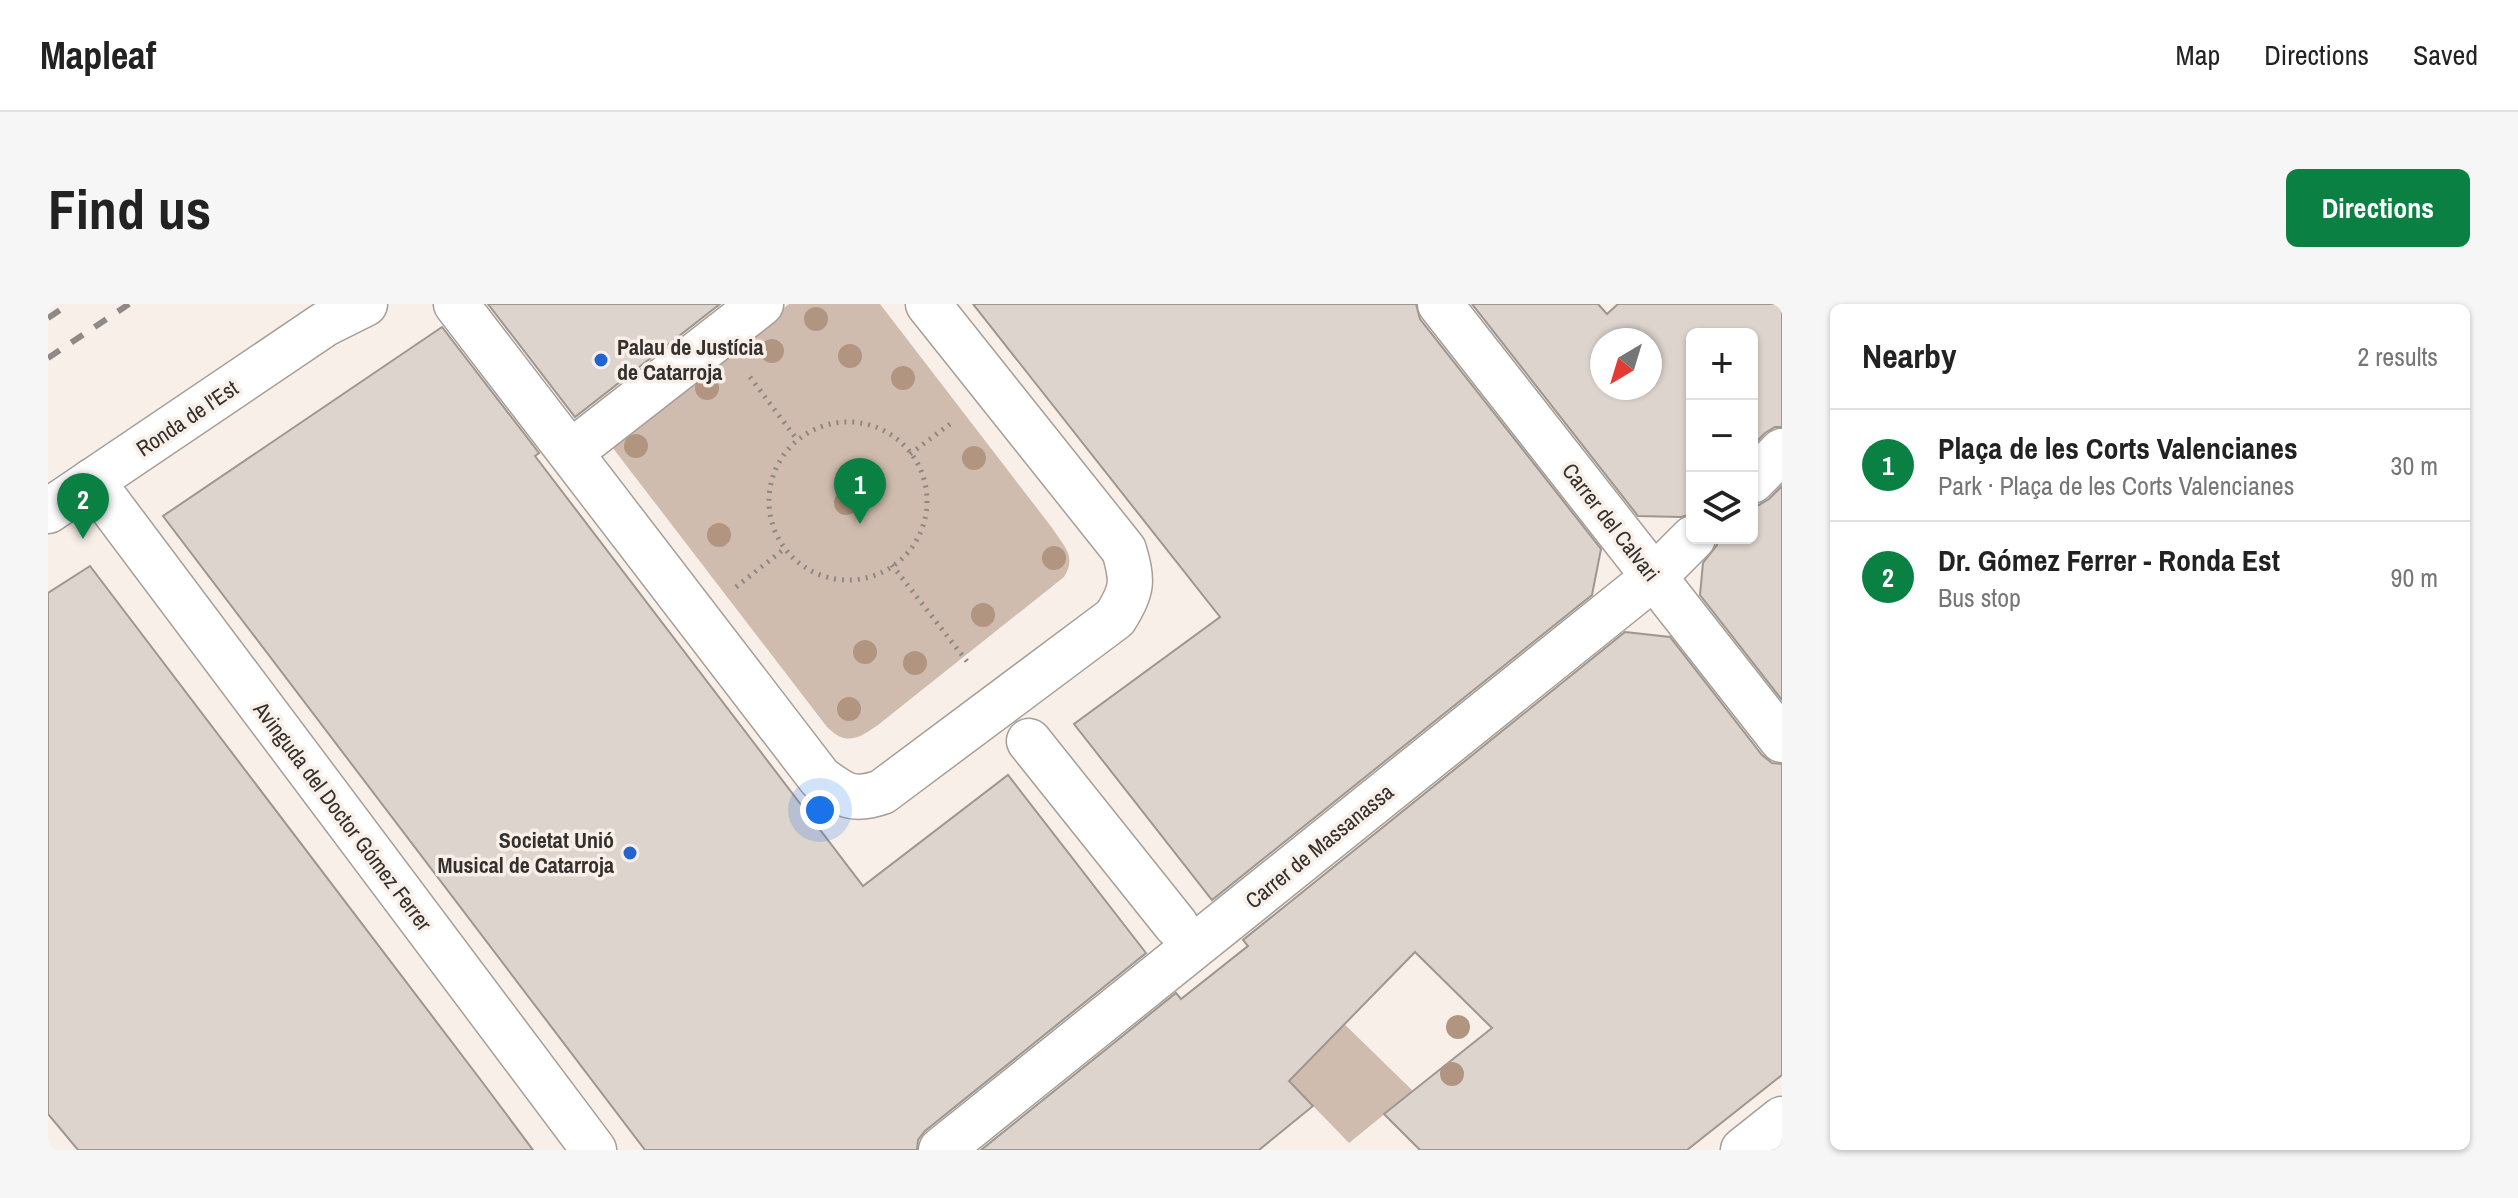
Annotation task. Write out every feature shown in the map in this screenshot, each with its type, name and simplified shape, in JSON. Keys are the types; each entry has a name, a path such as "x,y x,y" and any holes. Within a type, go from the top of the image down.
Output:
{"street":[{"name":"Ronda de l'Est","path":"48,511 335,314 365,304"},
{"path":"456,304 820,778 841,794 864,798 882,792 1115,618 1127,599 1132,577 1124,550 928,304"},
{"path":"571,452 761,304"},
{"name":"Carrer del Calvari","path":"1440,304 1782,740"},
{"path":"1758,475 1782,451"},
{"name":"Avinguda del Doctor Gómez Ferrer","path":"92,481 594,1150"},
{"name":"Carrer de Massanassa","path":"941,1150 1654,577 1687,544"},
{"path":"1029,741 1176,925"},
{"path":"1743,1150 1782,1119"}],"path":[{"path":"719,336 798,441"},
{"path":"910,454 964,414"},
{"path":"854,422 880,428 901,442 910,454 917,462 926,486 927,512 919,536 903,558 880,574 854,580 826,577 802,566 785,548 772,523 768,498 774,472 786,451 806,434 829,424 854,422"},
{"path":"726,594 785,548"},
{"path":"892,565 972,668"}],"shaded area":[{"path":"789,304 880,304 1053,529 1069,557 1064,577 878,725 852,738 840,737 827,727 609,443"},
{"path":"1256,938 1413,1091 1349,1143 1197,986"}],"building":[{"name":"Palau de Justícia de Catarroja","path":"488,304 720,304 575,417"},
{"path":"973,304 1416,304 1420,319 1601,549 1592,595 1212,900 1074,724 1220,617"},
{"path":"1472,304 1598,304 1607,314 1618,304 1782,304 1782,427 1775,427 1758,440 1758,328 1686,328 1686,516 1638,516"},
{"path":"442,327 539,453 535,456 863,886 1008,775 1146,953 925,1131 918,1140 917,1150 645,1150 163,516"},
{"path":"1782,486 1782,700 1700,595 1703,563 1717,544 1758,544 1758,505"},
{"path":"90,566 533,1150 78,1150 48,1114 48,593"},
{"path":"1625,632 1670,637 1762,755 1772,763 1782,764 1782,1075 1687,1150 1420,1150 1384,1114 1492,1028 1415,952 1289,1081 1313,1106 1259,1150 981,1150 1176,993 1181,999 1248,946 1243,940"}],"railway":[{"path":"48,318 69,304"},
{"path":"48,358 129,304"}],"place":[{"name":"Palau de Justícia de Catarroja","path":"601,360"},
{"name":"Plaça de les Corts Valencianes","path":"860,524"},
{"name":"Dr. Gómez Ferrer - Ronda Est","path":"83,539"},
{"name":"Societat Unió Musical de Catarroja","path":"630,853"}]}
